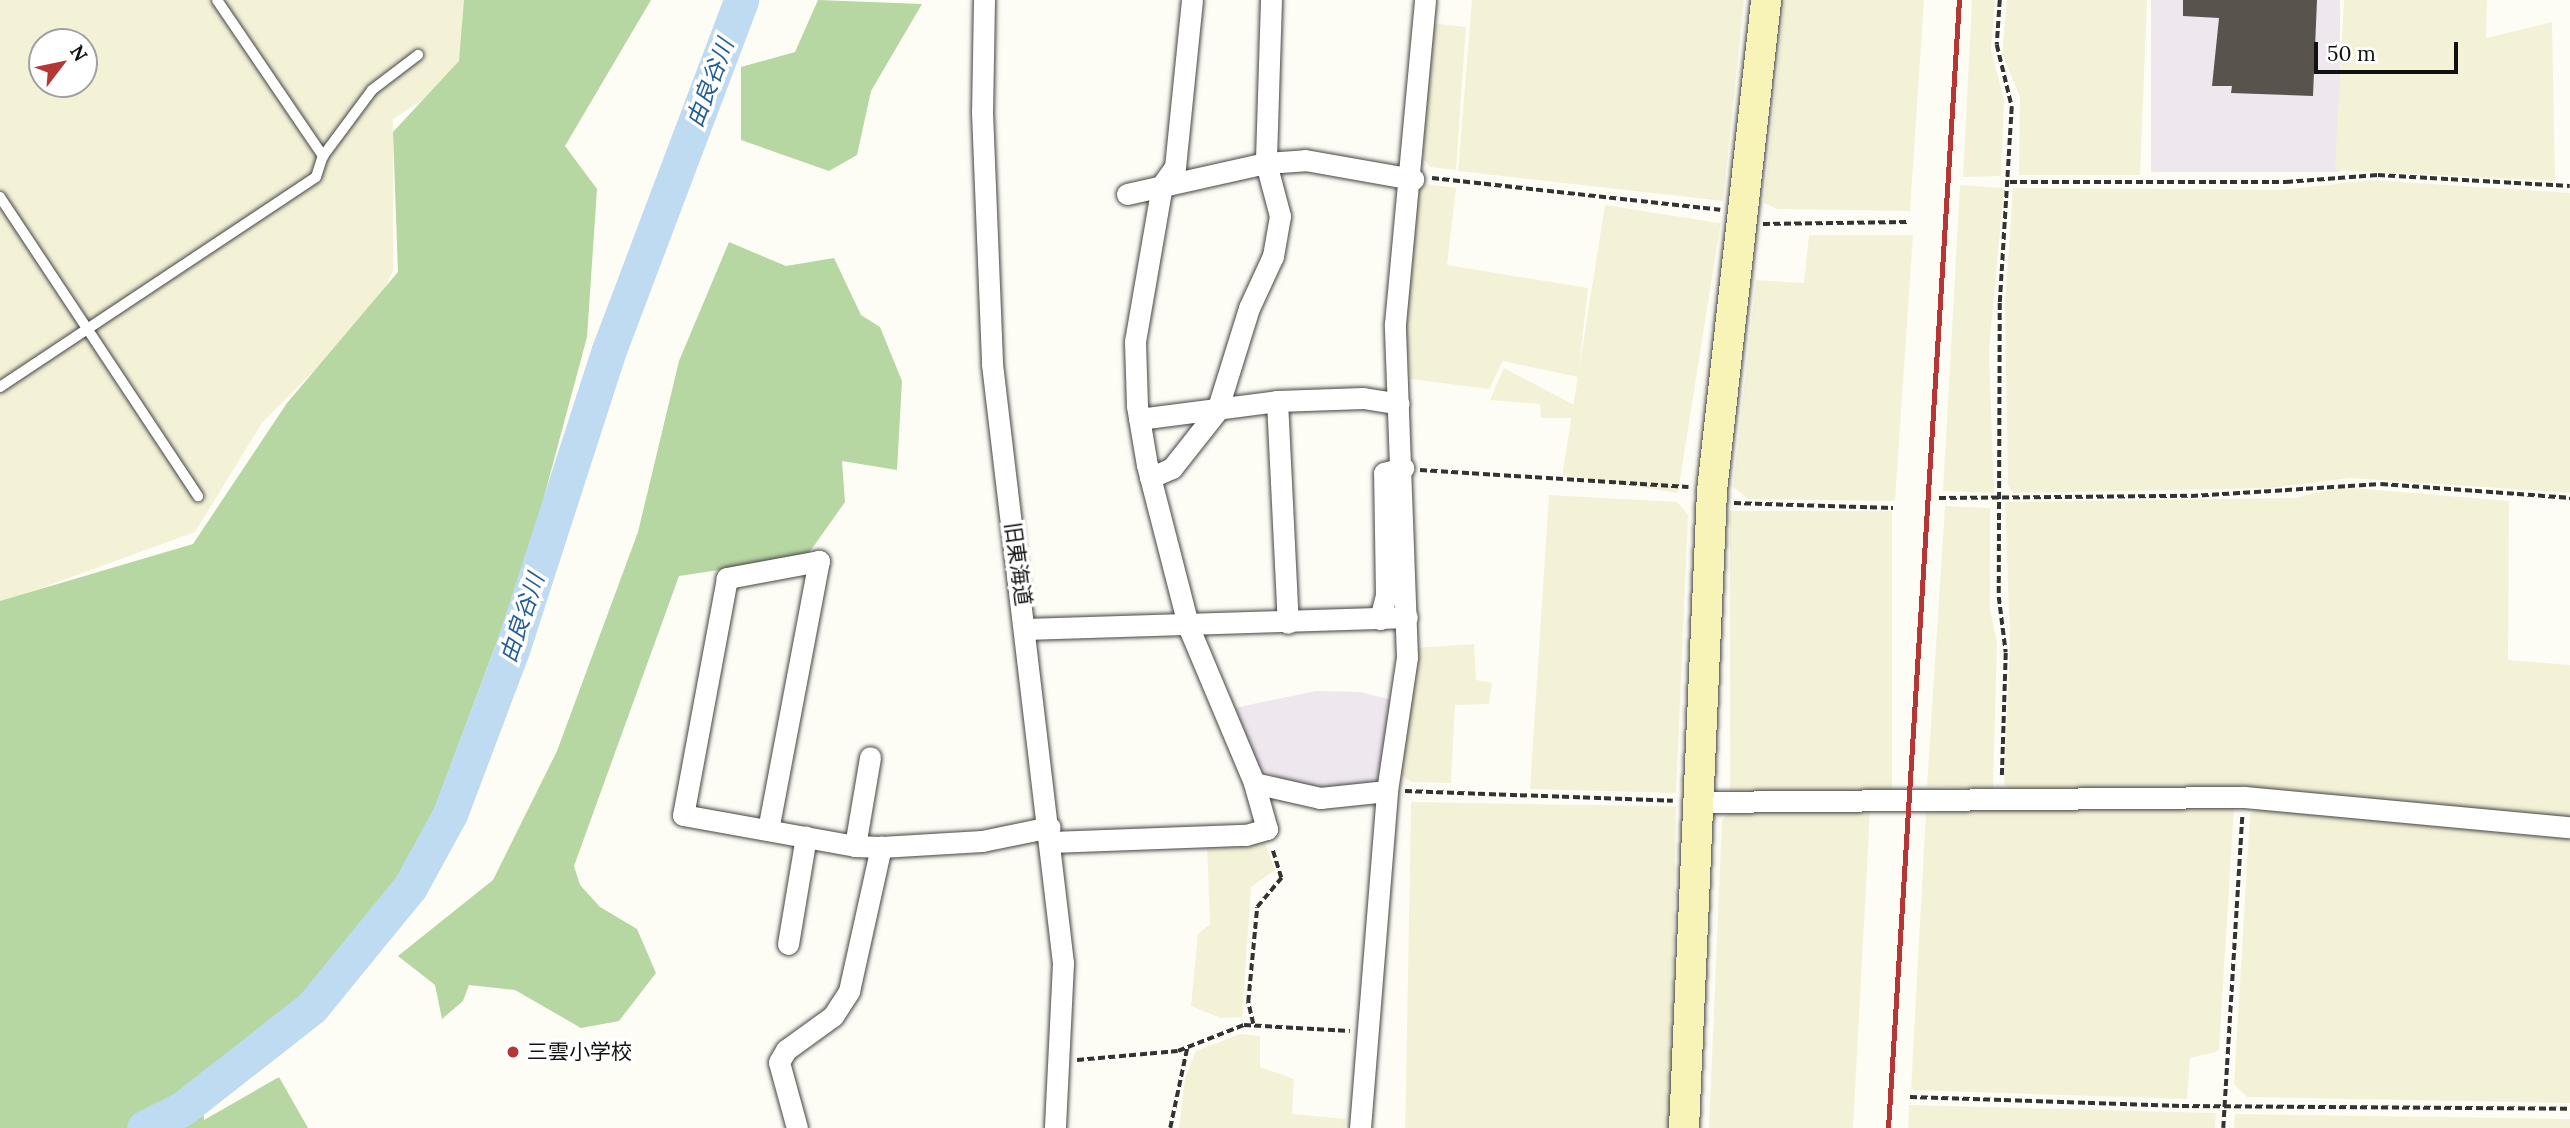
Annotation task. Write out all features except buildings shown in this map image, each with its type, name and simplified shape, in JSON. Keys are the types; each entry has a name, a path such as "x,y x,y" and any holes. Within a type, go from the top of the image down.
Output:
{"street":[{"name":"旧東海道","path":"984,0 982,112 992,364 1027,629 1063,963 1055,1128"},
{"path":"768,830 818,561 727,578 683,815 855,846 881,847 1050,834 1205,840 1267,829 1254,783 1189,628 1150,478 1139,419 1135,342 1162,185 1175,167 1192,0"},
{"path":"1150,478 1172,468 1217,411 1249,308 1273,256 1280,216 1266,163 1271,0"},
{"path":"1360,1128 1387,791 1407,657 1403,468 1395,324 1413,179 1425,0"},
{"path":"1684,1128 1712,491 1766,0"},
{"path":"1128,194 1266,163 1305,160 1413,179"},
{"path":"1139,419 1217,411 1277,401 1363,398 1399,404"},
{"path":"1277,401 1288,623"},
{"path":"1380,619 1386,595 1384,473 1403,468"},
{"path":"1027,629 1189,628 1407,617"},
{"path":"855,846 870,757"},
{"path":"1254,783 1320,797 1387,791"},
{"path":"1700,802 2001,802 2244,797 2570,827"},
{"path":"788,944 806,837"},
{"path":"797,1128 779,1062 786,1050 833,1016 849,991 881,847"}],"lane":[{"path":"217,0 323,156"},
{"path":"0,387 316,177 323,156 372,90 418,55"},
{"path":"0,197 198,496"}],"path":[{"path":"2000,0 1997,45 2012,107 2010,182 2000,303 2000,498 2006,653 2001,802"},
{"path":"2010,182 2286,182 2378,175 2570,186"},
{"path":"1413,179 1443,177 1741,214 1760,224 1908,222"},
{"path":"1403,468 1712,491 1738,505 1893,508"},
{"path":"1939,498 2252,494 2367,484 2570,498"},
{"path":"1387,791 1700,802"},
{"path":"2223,1128 2244,797"},
{"path":"1253,1025 1248,1002 1256,907 1281,878 1267,829"},
{"path":"1060,1059 1094,1061 1187,1047 1253,1025 1366,1033"},
{"path":"1170,1128 1187,1047"},
{"path":"1910,1097 2225,1105 2570,1109"}],"shaded area":[{"path":"2151,0 2340,0 2340,172 2151,172"},
{"path":"1316,691 1360,692 1393,700 1381,786 1314,793 1253,766 1229,709"}],"green space":[{"path":"0,0 478,0 471,68 393,119 393,271 375,309 262,423 195,532 0,603"},
{"path":"464,0 651,0 565,146 597,189 587,337 526,564 411,871 300,1001 201,1073 204,1120 279,1077 308,1128 0,1128 0,601 193,544 287,403 398,272 393,132 459,61"},
{"path":"818,0 922,4 871,91 857,155 829,171 741,140 741,67 795,52"},
{"path":"1472,0 1744,0 1723,201 1458,171"},
{"path":"1785,0 1924,0 1910,211 1777,209 1764,203"},
{"path":"1972,0 1995,0 1991,50 2004,100 2001,176 1963,177"},
{"path":"2007,0 2147,0 2140,175 2019,175 2020,97 2002,54"},
{"path":"2344,0 2487,0 2486,38 2552,22 2555,181 2335,170"},
{"path":"1430,23 1466,27 1456,170 1430,167 1423,158"},
{"path":"2371,180 2570,193 2570,493 2350,478 2270,488 2013,493 2008,486 2005,303 2013,188 2281,190"},
{"path":"1427,184 1456,188 1447,265 1588,288 1578,377 1503,361 1489,389 1411,379 1404,317 1420,188"},
{"path":"1960,185 2004,188 1989,351 1994,493 1943,491"},
{"path":"1605,205 1721,223 1678,493 1562,475"},
{"path":"1809,235 1913,235 1895,501 1748,499 1733,487 1756,280 1804,283"},
{"path":"729,242 786,266 834,258 861,315 880,327 902,381 897,470 842,461 845,502 806,557 679,576 574,866 580,885 600,907 637,929 656,973 619,1021 581,1028 515,990 469,985 463,1001 442,1019 435,985 398,956 493,880 557,751 638,532 679,361"},
{"path":"1504,368 1574,405 1573,418 1541,418 1540,404 1490,400"},
{"path":"2342,487 2509,501 2508,660 2570,665 2570,822 2012,795 2004,783 2010,640 2005,502 2295,498"},
{"path":"1549,495 1677,502 1688,515 1676,793 1530,789"},
{"path":"1945,506 1990,508 1990,610 1997,642 1993,789 1927,786"},
{"path":"1730,511 1892,511 1892,796 1730,796"},
{"path":"1474,644 1476,680 1492,683 1489,704 1455,705 1451,783 1411,782 1400,774 1416,648"},
{"path":"1411,802 1676,807 1670,1128 1405,1128"},
{"path":"2074,806 2234,807 2219,1051 2190,1058 2187,1099 1911,1090 1926,812"},
{"path":"2264,807 2570,830 2570,1103 2247,1097 2234,1084 2250,814"},
{"path":"1731,811 1870,811 1853,1128 1709,1128 1722,820"},
{"path":"1262,835 1275,870 1251,887 1242,1017 1221,1018 1191,1006 1198,934 1210,924 1207,844"},
{"path":"1240,1034 1260,1036 1260,1067 1294,1079 1292,1114 1346,1119 1345,1128 1179,1128 1185,1078 1196,1051"},
{"path":"1909,1105 2216,1113 2215,1128 1908,1128"},
{"path":"2235,1114 2570,1119 2570,1128 2234,1128"}],"waterway":[{"name":"由良谷川","path":"144,1128 182,1109 312,1007 410,887 450,814 512,650 609,350 741,0"}],"railway":[{"path":"1888,1128 1959,0"}],"place":[{"name":"三雲小学校","path":"513,1052"}]}
